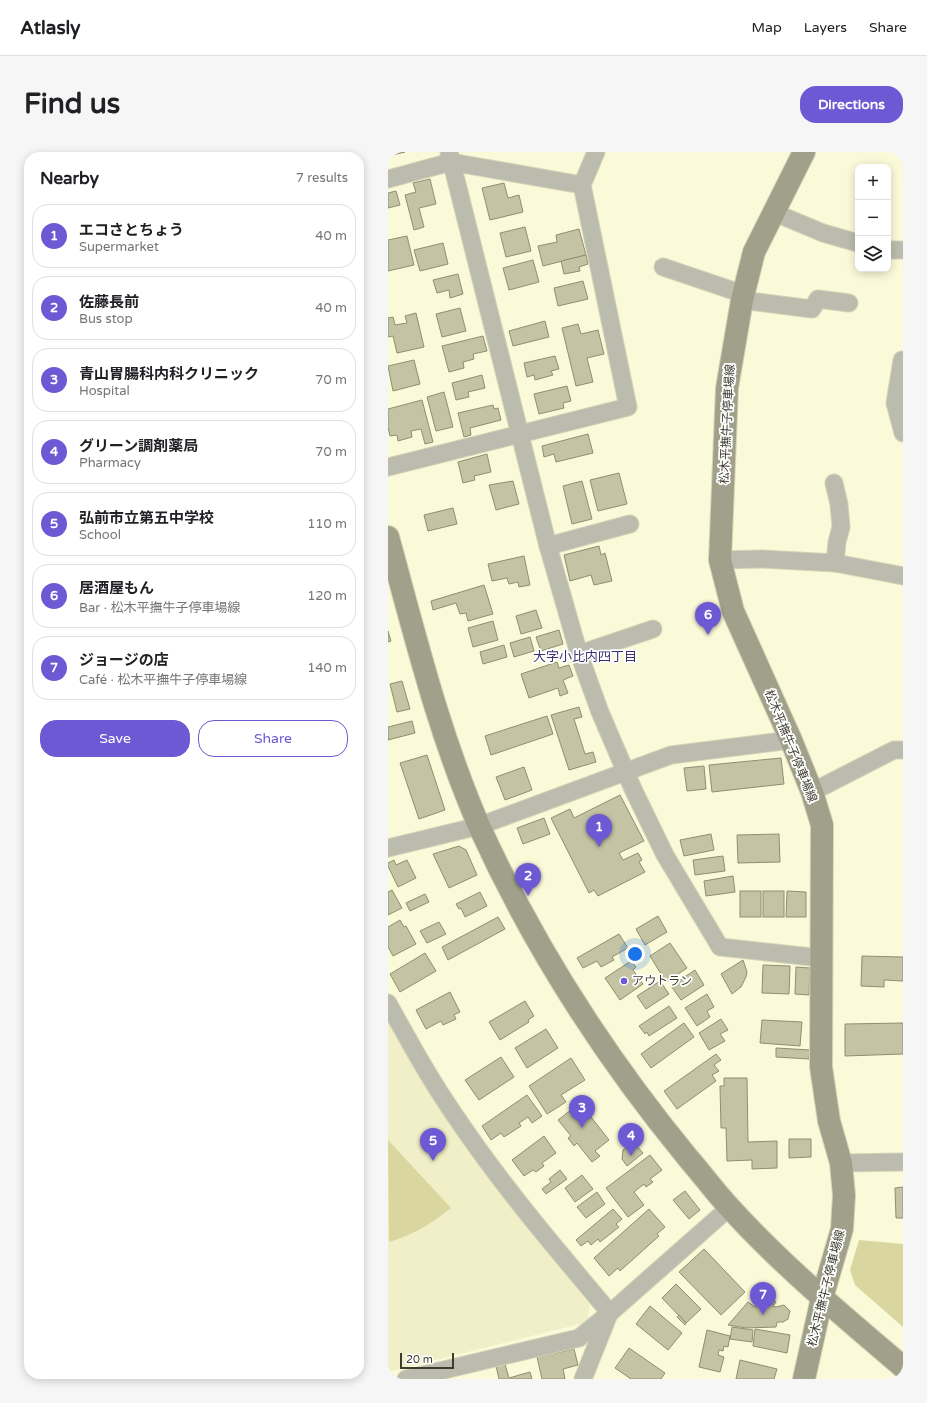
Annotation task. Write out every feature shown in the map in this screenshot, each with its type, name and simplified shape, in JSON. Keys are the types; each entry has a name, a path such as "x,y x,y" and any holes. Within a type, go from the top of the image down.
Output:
{"main road":[{"name":"松木平撫牛子停車場線","path":"804,152 754,252 743,297 727,388 720,560 733,611 791,740 812,792 822,825 821,1067 829,1121 841,1163 844,1195 842,1229 822,1298 804,1379"},
{"path":"388,537 427,682 479,826 518,904 554,970 596,1037 658,1122 730,1207 802,1281 903,1368"}],"street":[{"path":"388,467 628,407 582,185 596,152"},
{"path":"388,179 450,157 582,185"},
{"path":"450,157 548,546 578,654 600,712 626,772 665,855 720,947 821,958"},
{"path":"774,212 823,232 855,242"},
{"path":"891,250 903,250"},
{"path":"663,267 743,297 812,309 818,299 849,303"},
{"path":"902,360 895,403 903,433"},
{"path":"834,482 840,504 841,527 837,542 835,563"},
{"path":"548,546 630,524"},
{"path":"720,560 762,559 835,563 903,576"},
{"path":"578,654 653,629"},
{"path":"388,848 479,826 671,755 791,740"},
{"path":"812,792 894,750 903,750"},
{"path":"388,1003 414,1050 457,1119 518,1203 610,1313"},
{"path":"841,1163 903,1162"},
{"path":"406,1379 579,1338 610,1313 730,1207"},
{"path":"583,1379 610,1313"}],"shaded area":[{"path":"388,1018 451,1125 503,1197 590,1305 587,1322 388,1372"},
{"path":"388,1140 451,1208 422,1228 389,1242"},
{"path":"859,1240 903,1244 903,1327 855,1285 850,1270"}],"building":[{"path":"388,152 405,152 388,156"},
{"path":"430,179 436,204 419,208 424,227 414,230 405,195 416,192 413,183"},
{"path":"504,183 508,198 519,195 523,212 490,220 482,188"},
{"path":"396,191 400,205 388,208 388,193"},
{"path":"525,227 531,251 506,257 500,233"},
{"path":"579,229 586,255 543,266 538,246 557,242 556,235"},
{"path":"407,236 414,265 388,271 388,240"},
{"path":"443,243 448,264 420,271 414,250"},
{"path":"586,255 588,264 579,267 580,271 564,274 561,261"},
{"path":"533,260 539,282 509,290 503,268"},
{"path":"458,274 463,294 450,298 449,290 437,293 433,280"},
{"path":"583,281 588,299 558,306 554,288"},
{"path":"460,308 466,331 442,337 436,314"},
{"path":"416,313 424,347 397,353 393,336 388,337 388,318 393,317 395,325 407,323 405,316"},
{"path":"545,321 549,337 513,346 509,331"},
{"path":"578,324 581,334 598,330 604,354 587,358 593,382 576,386 562,328"},
{"path":"483,336 487,351 473,354 474,359 463,362 464,368 449,372 442,346"},
{"path":"555,356 559,369 551,371 553,375 535,380 534,375 527,377 524,363"},
{"path":"414,360 420,384 393,391 388,366"},
{"path":"482,375 485,388 468,392 469,397 456,400 452,383"},
{"path":"567,386 571,401 563,403 564,408 539,414 534,394"},
{"path":"444,392 453,427 436,431 427,397"},
{"path":"422,400 433,442 425,444 421,429 411,431 412,437 398,441 397,435 390,436 388,427 388,409"},
{"path":"493,405 494,409 498,408 501,420 470,428 471,435 464,437 458,413"},
{"path":"588,434 593,453 556,462 554,454 544,457 542,446"},
{"path":"487,454 491,472 474,476 475,480 463,483 458,462"},
{"path":"619,473 627,504 598,511 590,480"},
{"path":"513,481 519,504 496,510 489,485"},
{"path":"582,481 592,519 572,524 563,486"},
{"path":"453,508 457,524 428,531 424,515"},
{"path":"599,546 601,555 605,553 612,581 594,585 591,575 570,581 564,555"},
{"path":"524,556 530,585 519,587 518,582 509,584 507,578 492,581 488,564"},
{"path":"484,585 493,614 468,621 466,613 460,614 456,603 433,610 431,601"},
{"path":"536,610 542,628 521,634 516,616"},
{"path":"493,621 498,640 473,647 468,628"},
{"path":"559,630 563,644 541,651 536,637"},
{"path":"388,631 391,641 388,642"},
{"path":"530,637 534,651 514,657 510,643"},
{"path":"504,645 507,657 483,664 480,652"},
{"path":"557,662 559,668 569,665 573,676 563,680 568,693 560,696 558,688 529,698 521,674"},
{"path":"402,681 410,709 397,712 390,684"},
{"path":"579,707 582,717 574,719 585,754 593,752 596,762 569,770 551,715"},
{"path":"547,716 553,734 491,755 485,736"},
{"path":"412,721 415,733 388,740 388,727"},
{"path":"427,755 445,810 419,819 400,763"},
{"path":"781,758 784,784 712,792 709,765"},
{"path":"704,766 706,789 687,791 684,768"},
{"path":"524,767 532,790 505,800 496,777"},
{"path":"620,795 644,841 619,853 623,860 638,853 642,860 639,862 645,872 598,896 594,890 589,893 551,818 570,809 574,818"},
{"path":"544,818 550,834 523,844 517,828"},
{"path":"711,834 714,850 684,856 680,840"},
{"path":"779,834 780,862 738,863 737,835"},
{"path":"459,846 466,850 477,875 449,888 433,854"},
{"path":"723,856 725,871 695,875 693,860"},
{"path":"394,860 396,865 407,860 416,878 398,887 388,866 388,863"},
{"path":"733,876 735,892 706,896 704,881"},
{"path":"392,890 402,908 388,915 388,892"},
{"path":"740,891 761,891 761,917 740,917"},
{"path":"763,891 784,891 784,917 763,917"},
{"path":"787,891 806,892 806,917 786,917"},
{"path":"480,892 487,906 465,917 461,908 459,909 456,904"},
{"path":"425,894 429,902 410,911 406,903"},
{"path":"658,916 667,932 645,945 636,929"},
{"path":"498,917 505,929 448,960 442,947"},
{"path":"400,920 404,927 406,926 416,944 393,956 388,947 388,927"},
{"path":"439,922 446,934 427,943 420,931"},
{"path":"619,934 628,948 612,957 614,960 601,967 597,961 583,968 577,958"},
{"path":"670,943 687,968 666,982 650,956"},
{"path":"425,953 436,971 400,992 390,974"},
{"path":"862,956 903,957 903,981 884,980 884,987 861,986"},
{"path":"743,960 747,972 746,977 741,987 732,994 721,974"},
{"name":"アウトラン","path":"631,961 636,967 633,970 643,984 620,1000 605,978"},
{"path":"763,965 790,966 789,994 762,993"},
{"path":"796,967 810,968 809,995 795,994"},
{"path":"695,970 704,985 681,1000 671,986"},
{"path":"660,981 669,994 646,1009 637,996"},
{"path":"450,992 460,1012 454,1015 456,1019 443,1025 441,1021 426,1029 416,1010"},
{"path":"707,994 714,1007 707,1011 710,1017 697,1026 685,1008"},
{"path":"525,1001 534,1016 528,1020 529,1022 500,1040 489,1022"},
{"path":"669,1006 677,1018 649,1036 647,1032 645,1034 639,1026"},
{"path":"721,1019 728,1030 720,1034 725,1041 709,1050 699,1033"},
{"path":"762,1020 802,1022 800,1046 760,1043"},
{"path":"684,1023 694,1037 651,1068 641,1054"},
{"path":"903,1023 903,1054 845,1056 845,1024"},
{"path":"546,1029 558,1048 527,1068 515,1048"},
{"path":"776,1048 810,1050 809,1059 776,1057"},
{"path":"716,1054 721,1060 714,1065 719,1071 712,1075 716,1081 677,1109 664,1091"},
{"path":"501,1057 514,1077 479,1100 465,1080"},
{"path":"571,1058 585,1080 561,1095 566,1102 547,1114 529,1086"},
{"path":"724,1078 747,1078 748,1142 777,1141 777,1168 752,1169 752,1160 727,1161 726,1128 721,1128 720,1086 724,1086"},
{"path":"527,1095 542,1116 532,1123 528,1117 519,1123 521,1126 504,1137 501,1133 491,1140 482,1126"},
{"path":"580,1103 609,1140 595,1151 600,1156 592,1162 577,1143 574,1146 568,1138 571,1136 558,1120"},
{"path":"544,1136 556,1153 542,1163 544,1166 536,1172 533,1170 524,1176 512,1160"},
{"path":"789,1139 811,1139 811,1157 789,1158"},
{"path":"634,1143 643,1153 627,1166 622,1159 623,1150"},
{"path":"650,1155 662,1170 650,1179 653,1182 646,1187 644,1184 634,1192 644,1205 628,1217 606,1188"},
{"path":"560,1170 567,1179 546,1194 542,1189 551,1182 549,1179"},
{"path":"582,1175 593,1189 575,1202 565,1188"},
{"path":"903,1187 903,1218 896,1218 895,1188"},
{"path":"685,1191 700,1210 689,1219 673,1200"},
{"path":"597,1192 605,1204 586,1218 577,1207"},
{"path":"613,1209 622,1219 616,1224 619,1227 600,1242 598,1239 591,1245 588,1241 581,1246 576,1240"},
{"path":"649,1209 665,1227 657,1234 659,1236 620,1271 618,1268 609,1276 594,1258"},
{"path":"704,1249 745,1292 721,1315 679,1272"},
{"path":"676,1284 701,1309 686,1323 662,1298"},
{"path":"768,1296 776,1302 773,1306 776,1307 784,1305 790,1311 788,1319 783,1322 777,1322 776,1327 746,1328 728,1325 748,1302 755,1307"},
{"path":"650,1306 682,1333 668,1350 636,1324"},
{"path":"679,1315 686,1323 685,1325 677,1317"},
{"path":"732,1327 753,1330 752,1342 730,1339"},
{"path":"755,1329 790,1335 787,1353 753,1346"},
{"path":"707,1330 730,1336 728,1347 724,1346 723,1351 719,1350 718,1355 724,1357 720,1372 699,1367"},
{"path":"629,1348 665,1373 661,1379 631,1379 615,1368"},
{"path":"574,1349 578,1365 563,1369 565,1379 542,1379 537,1357"},
{"path":"740,1360 777,1369 774,1379 736,1379"},
{"path":"505,1364 509,1378 530,1372 532,1379 499,1379 496,1366"}],"place":[{"name":"居酒屋もん","path":"708,635"},
{"name":"エコさとちょう","path":"599,847"},
{"name":"佐藤長前","path":"528,896"},
{"name":"アウトラン","path":"624,981"},
{"name":"青山胃腸科内科クリニック","path":"582,1128"},
{"name":"グリーン調剤薬局","path":"631,1156"},
{"name":"弘前市立第五中学校","path":"433,1161"},
{"name":"ジョージの店","path":"763,1315"}],"district":[{"name":"大字小比内四丁目","path":"585,656"}]}
